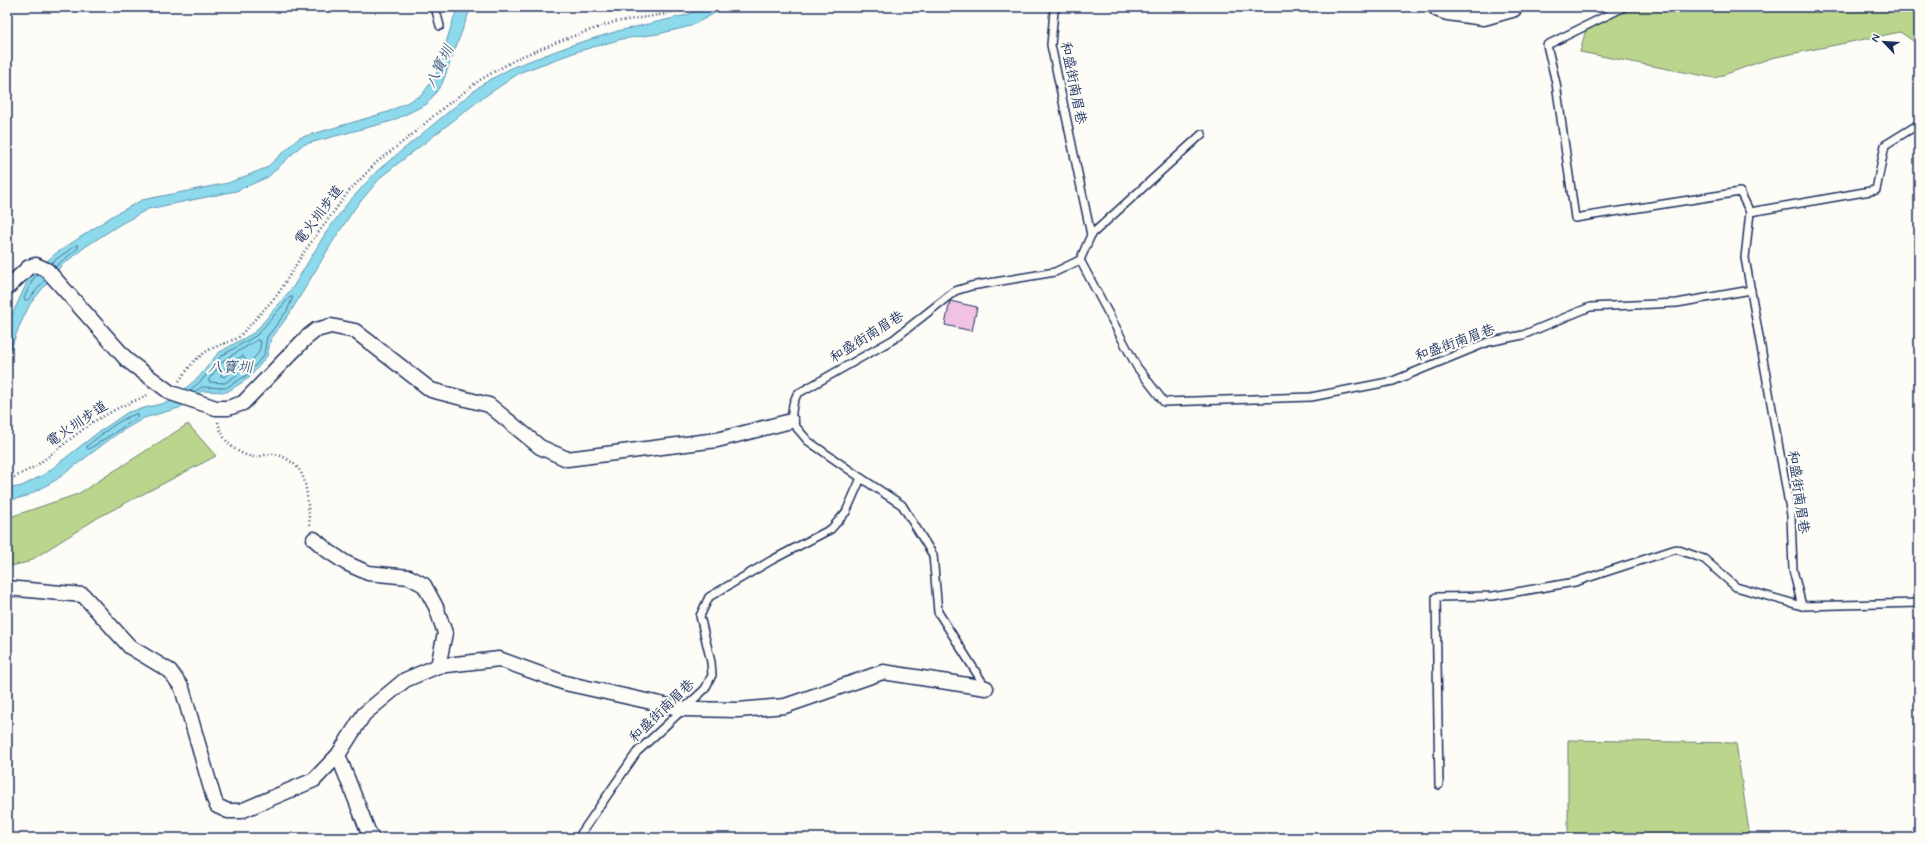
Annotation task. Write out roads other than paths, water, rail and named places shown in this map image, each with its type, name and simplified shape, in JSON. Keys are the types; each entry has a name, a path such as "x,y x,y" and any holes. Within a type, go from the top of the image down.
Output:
{"main road":[{"path":"1439,7 1484,16 1512,7"}],"street":[{"path":"7,288 29,267 36,265 47,270 128,361 171,393 216,408 228,408 244,403 306,338 316,330 331,326 355,331 431,390 489,405 540,447 567,459 718,440 791,421"},
{"path":"314,539 346,563 368,573 409,577 424,585 436,607 445,633 438,666"},
{"path":"7,588 83,595 130,646 170,671 182,688 218,806 228,811 241,811 314,780 338,755 364,714 405,680 438,666 499,659 565,684 683,709 738,710 784,706 883,672 986,688"},
{"path":"338,755 368,832 372,838"}],"lane":[{"path":"435,7 440,26"},
{"name":"和盛街南眉巷","path":"1057,7 1054,10 1051,44 1091,235"},
{"path":"1624,7 1547,45 1556,83 1575,218 1740,192 1750,212 1876,190 1886,145 1919,124"},
{"path":"1080,260 1091,235 1202,134"},
{"name":"和盛街南眉巷","path":"1750,212 1745,258 1791,514 1793,570 1802,606"},
{"name":"和盛街南眉巷","path":"791,421 792,404 797,394 894,339 955,291 971,286 1055,272 1080,260 1137,366 1164,402 1311,397 1392,381 1488,342 1523,335 1590,307 1677,303 1751,290"},
{"path":"791,421 808,441 902,505 933,555 938,612 986,688"},
{"name":"和盛街南眉巷","path":"578,838 637,752 705,689 712,675 711,662 700,616 709,597 772,560 831,529 846,512 861,478"},
{"path":"1439,784 1436,597 1493,596 1575,582 1676,549 1704,559 1736,586 1802,606 1919,603"}],"water":[{"name":"八寶圳","path":"459,7 471,7 442,84 427,104 392,121 302,145 268,177 236,191 148,209 119,225 85,247 61,266 30,304 18,329 7,360 7,326 30,276 55,254 114,215 142,200 228,183 266,168 299,138 388,112 422,95 436,75 454,17"},
{"name":"八寶圳","path":"704,7 726,7 691,26 658,34 622,39 579,51 521,72 481,99 382,176 355,208 335,238 290,313 271,339 267,356 249,378 227,392 202,391 179,408 144,418 117,434 56,480 27,496 7,501 7,489 22,486 45,474 96,434 128,412 169,402 199,377 218,353 255,332 293,287 325,234 347,204 377,171 481,85 513,67 575,44 618,31 687,15"}]}
